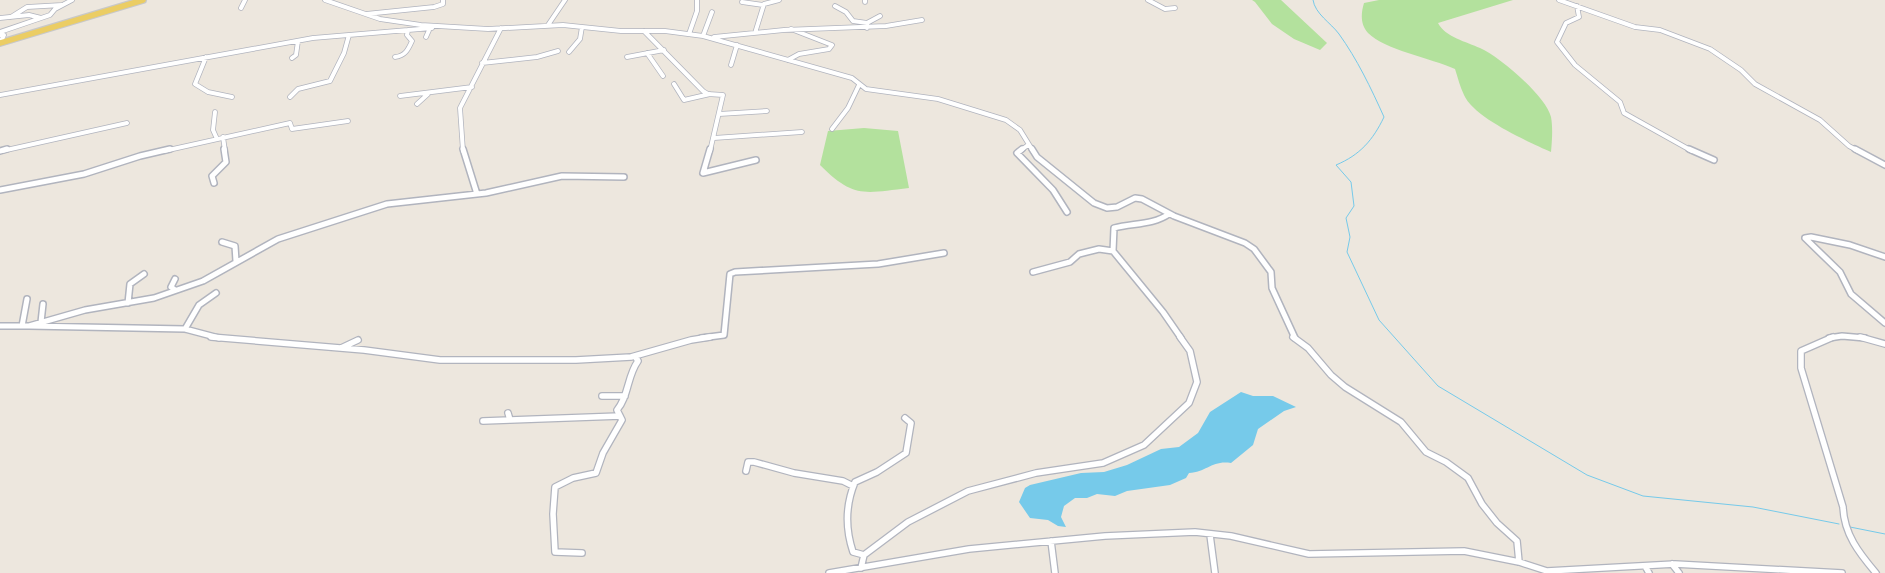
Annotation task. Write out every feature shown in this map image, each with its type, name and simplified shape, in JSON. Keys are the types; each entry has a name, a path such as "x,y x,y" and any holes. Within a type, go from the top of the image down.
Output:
{"main road":[{"path":"0,38 131,0"},
{"path":"0,38 143,0"}],"street":[{"path":"0,38 44,17 72,0"},
{"path":"241,8 245,0"},
{"path":"325,0 392,22 437,26 501,28 548,25 703,36 844,74 866,90 938,99 1006,120 1020,130 1037,158 1094,203 1107,208 1117,207 1135,198 1142,199 1169,214 1245,243 1254,249 1271,272 1272,288 1293,337 1308,348 1331,375 1345,387 1401,422 1426,452 1446,462 1468,478 1482,504 1497,523 1517,541 1519,562"},
{"path":"363,14 434,7 443,4 443,0"},
{"path":"548,25 565,0"},
{"path":"690,34 697,11 696,0"},
{"path":"755,32 765,2 778,0"},
{"path":"1148,0 1165,9 1175,8"},
{"path":"1559,0 1635,27 1660,30 1710,49 1741,70 1755,84 1820,120 1849,146 1885,165"},
{"path":"742,2 763,5"},
{"path":"10,17 16,10 23,8 62,5"},
{"path":"835,6 846,12 853,20 867,26"},
{"path":"1577,6 1579,17 1566,23 1558,42 1582,73 1600,84 1620,102 1622,106 1620,109 1624,113 1666,134 1695,153 1714,160"},
{"path":"703,36 712,12"},
{"path":"0,18 29,15 36,18 44,17"},
{"path":"867,26 880,16"},
{"path":"712,38 791,29 906,25 922,20"},
{"path":"0,95 298,41 437,26"},
{"path":"569,52 580,39 582,27"},
{"path":"426,38 430,28"},
{"path":"477,194 462,146 460,108 472,87 482,63 494,46 501,28"},
{"path":"788,60 799,54 829,49 832,45 791,29"},
{"path":"395,57 403,56 407,52 412,41 407,34 408,30"},
{"path":"644,31 703,91 710,94 723,95 714,138 703,173 756,160"},
{"path":"290,97 298,89 330,81 333,71 346,53 349,35"},
{"path":"292,58 296,55 298,41"},
{"path":"731,65 737,44"},
{"path":"627,57 664,50"},
{"path":"482,63 537,57 558,51"},
{"path":"647,53 663,76"},
{"path":"206,57 195,84 206,92 232,97"},
{"path":"674,84 684,100 705,97 710,94"},
{"path":"832,129 848,108 858,85"},
{"path":"400,96 472,87"},
{"path":"417,104 431,92"},
{"path":"718,114 767,111"},
{"path":"214,112 214,130 217,139"},
{"path":"0,190 84,174 140,156 223,137 290,124 292,130 348,121"},
{"path":"0,151 127,124"},
{"path":"714,138 802,132"},
{"path":"214,183 212,176 226,162 223,137"},
{"path":"1028,146 1017,153 1028,168 1052,188 1059,206 1067,212"},
{"path":"29,326 85,310 154,298 203,281 236,261 291,234 387,204 477,194 562,176 624,177"},
{"path":"864,555 908,522 968,491 1036,473 1103,463 1144,445 1189,403 1197,382 1190,351 1163,312 1113,250 1114,228 1134,222 1157,222 1169,214"},
{"path":"1885,257 1850,245 1811,237 1805,238 1840,272 1852,294 1885,323"},
{"path":"222,242 235,246 236,261"},
{"path":"1033,272 1070,262 1079,254 1099,249 1113,250"},
{"path":"0,326 64,325 96,328 185,329 203,333 213,338 364,350 440,360 576,360 634,356 691,340 724,335 730,274 735,272 878,264 944,253"},
{"path":"128,303 130,284 144,274"},
{"path":"174,279 172,287 175,290"},
{"path":"185,329 199,305 216,293"},
{"path":"22,326 27,298"},
{"path":"41,322 44,304"},
{"path":"1876,573 1854,546 1844,527 1843,507 1801,368 1801,351 1832,336 1846,335 1885,344"},
{"path":"338,349 358,340"},
{"path":"582,552 555,552 553,514 555,487 572,478 596,473 597,463 604,457 608,442 622,420 617,410 625,396 632,369 638,361 634,356"},
{"path":"602,396 625,396"},
{"path":"508,413 510,420"},
{"path":"484,421 620,416"},
{"path":"864,555 853,552 846,533 848,496 855,482 877,472 906,453 911,423 905,418"},
{"path":"746,471 748,462 754,462 794,473 843,481 853,486"},
{"path":"829,573 865,569 969,549 1105,536 1195,532 1231,536 1309,554 1464,551 1519,562 1547,572 1672,564 1842,573"},
{"path":"1210,535 1215,573"},
{"path":"1051,541 1055,573"},
{"path":"864,555 865,569"},
{"path":"1672,564 1679,573"},
{"path":"1645,566 1649,573"}],"green space":[{"path":"1252,0 1281,0 1327,43 1320,50 1294,39 1272,24"},
{"path":"1379,0 1513,0 1438,23 1441,28 1451,35 1489,53 1510,68 1532,88 1547,108 1551,117 1551,152 1490,121 1479,112 1464,95 1455,69 1397,49 1368,33 1362,18 1364,3"},
{"path":"864,128 898,131 909,188 870,192 851,189 842,184 820,165 828,131"}],"water":[{"path":"1241,392 1253,396 1273,396 1296,407 1284,411 1258,429 1253,445 1231,463 1219,463 1200,471 1189,473 1186,478 1170,485 1127,491 1115,496 1097,494 1087,498 1075,498 1064,506 1061,517 1066,527 1058,526 1048,520 1030,518 1019,502 1025,488 1030,485 1081,473 1104,472 1127,465 1161,449 1179,447 1198,433 1210,412"}],"waterway":[{"path":"1313,0 1317,10 1336,30 1352,53 1384,117 1365,146 1352,157 1336,165 1351,182 1354,206 1346,218 1350,237 1347,252 1379,320 1438,386 1587,475 1643,496 1753,507 1839,524"},
{"path":"1850,527 1885,534"}]}
